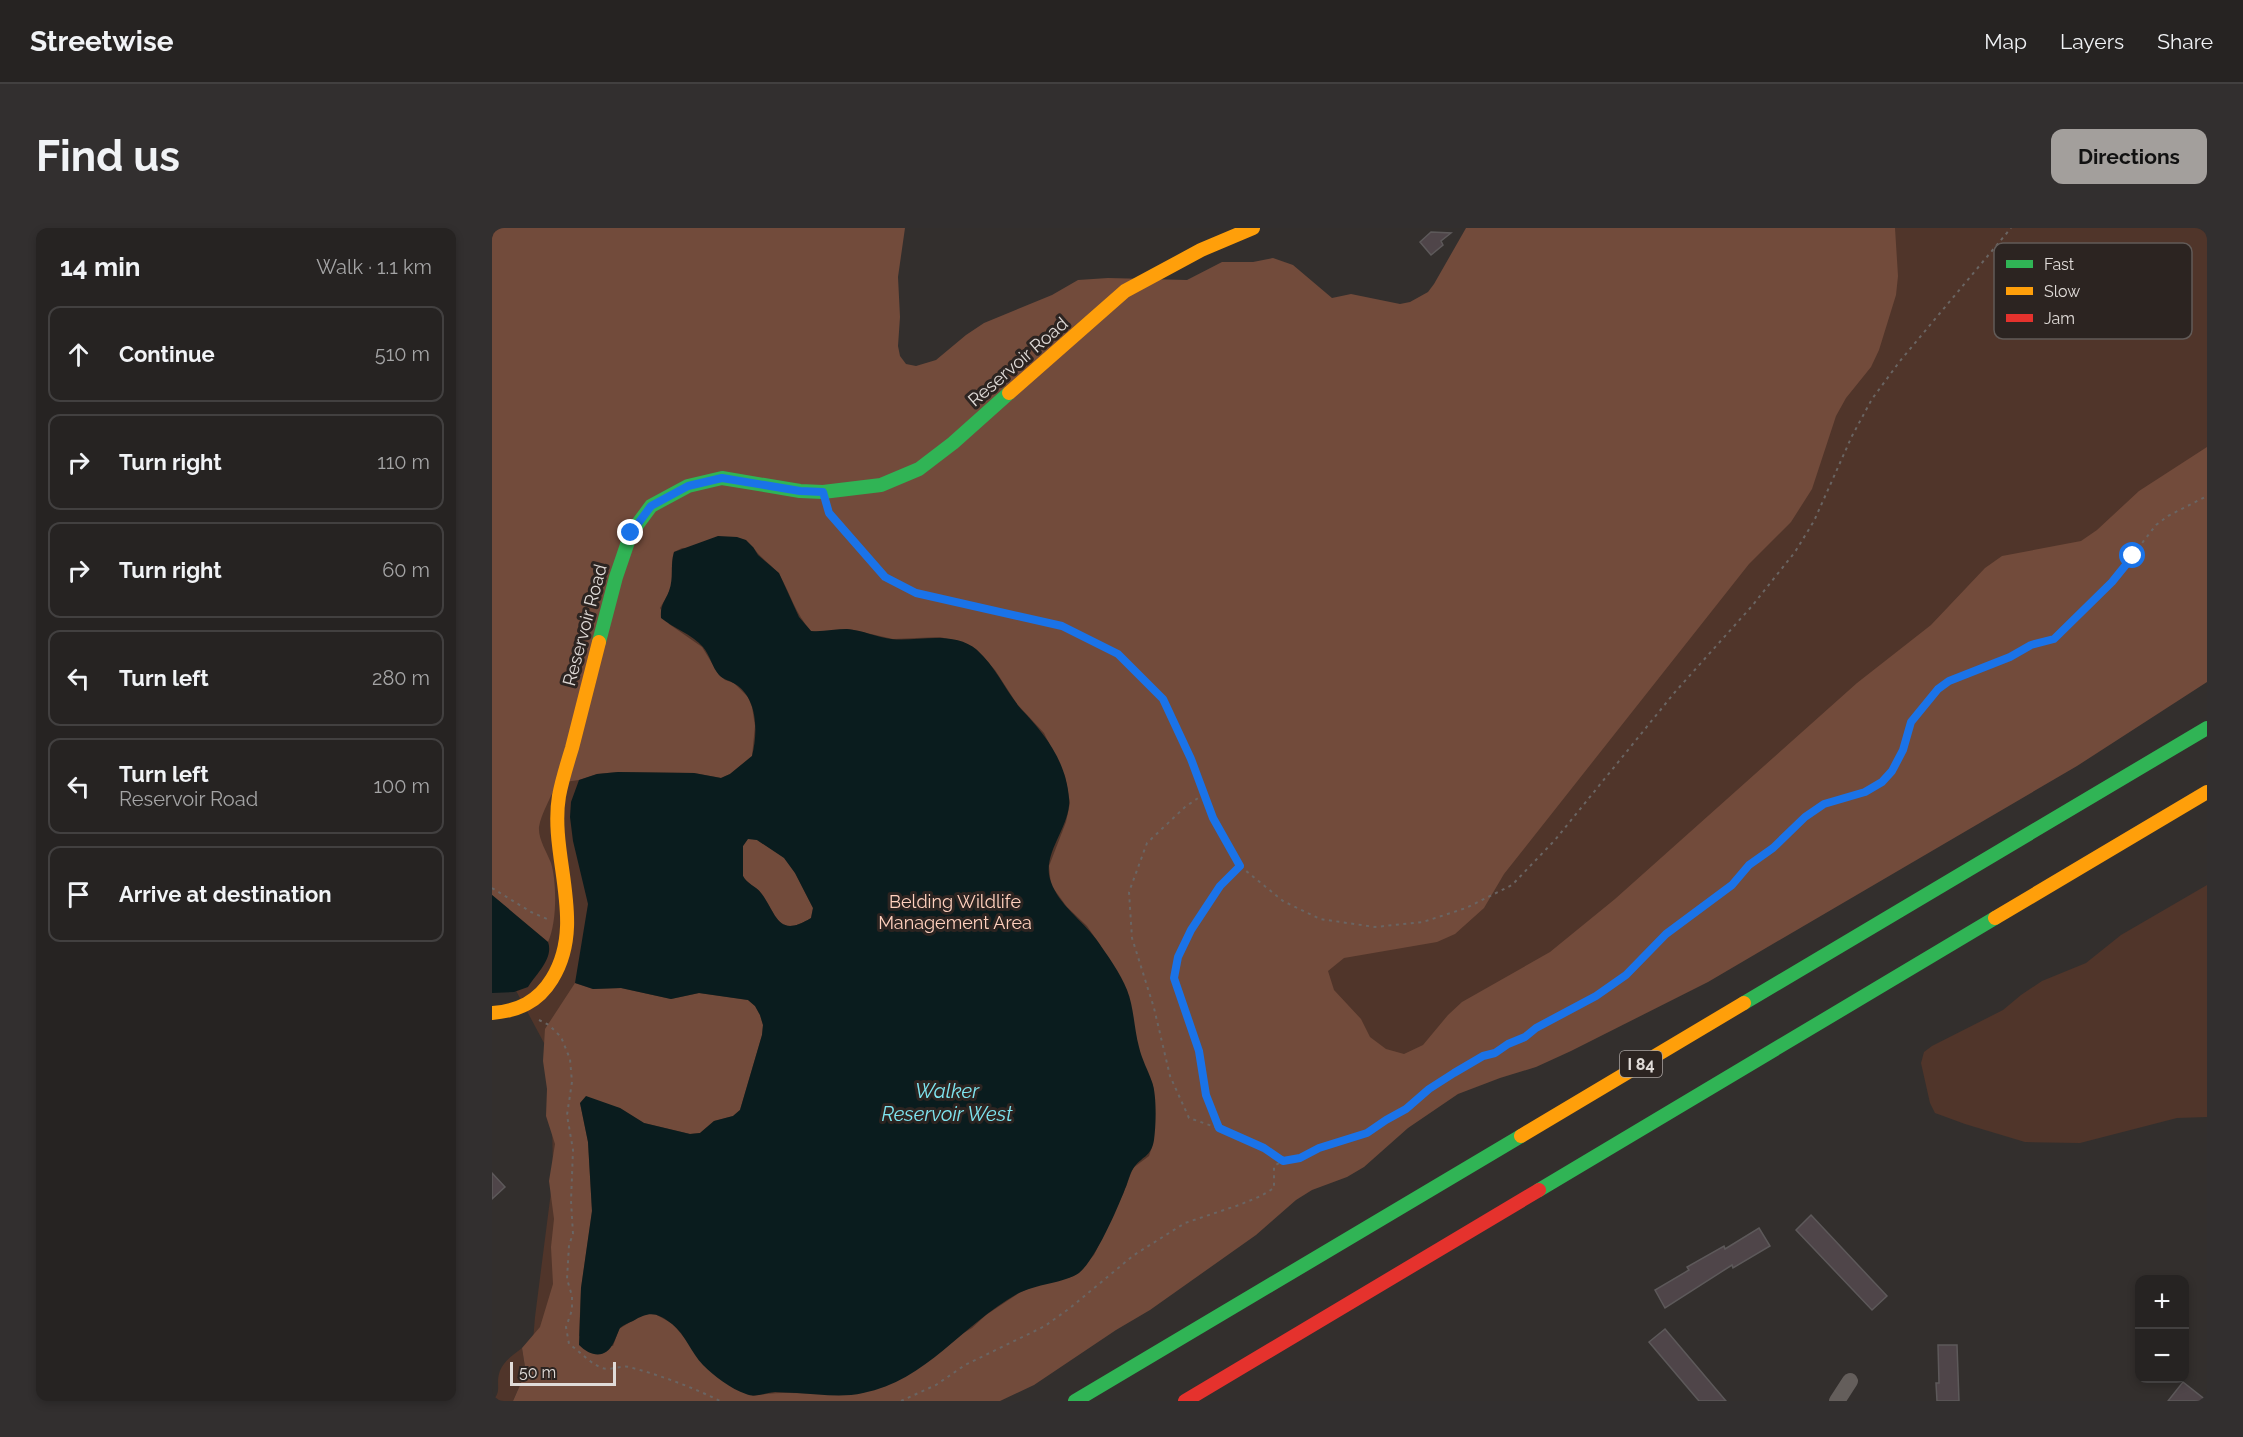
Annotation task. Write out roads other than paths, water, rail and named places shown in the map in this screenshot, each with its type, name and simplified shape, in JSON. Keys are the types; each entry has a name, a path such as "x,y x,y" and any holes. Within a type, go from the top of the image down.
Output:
{"main road":[{"name":"Reservoir Road","path":"492,1013 516,1011 532,1004 550,984 561,959 567,926 557,833 559,796 616,577 631,533 651,506 688,486 722,478 800,491 823,492 881,484 919,469 953,443 1125,291 1201,250 1253,228"},
{"name":"I 84","path":"1075,1401 2207,728"},
{"path":"1185,1401 2207,792"}],"street":[{"path":"1837,1401 1850,1381"}],"water":[{"name":"Walker Reservoir West","path":"718,536 746,540 758,555 779,573 799,617 811,631 847,629 901,640 935,638 957,640 968,644 984,657 1015,702 1046,738 1064,772 1069,808 1050,861 1051,882 1059,898 1096,939 1124,984 1131,1004 1140,1052 1154,1088 1156,1119 1153,1146 1132,1171 1105,1234 1085,1267 1073,1276 1017,1294 997,1306 906,1377 885,1387 863,1393 838,1395 775,1392 750,1395 740,1392 712,1373 699,1360 677,1328 662,1317 653,1314 648,1314 621,1327 611,1348 603,1354 593,1354 579,1345 581,1288 592,1211 588,1142 580,1103 586,1096 620,1108 644,1123 690,1134 700,1133 714,1121 733,1116 740,1110 762,1035 763,1025 760,1015 748,1000 699,993 671,999 621,988 593,989 575,983 588,904 573,841 570,817 571,802 579,780 597,774 618,772 694,773 721,778 730,774 752,756 755,737 754,716 743,690 719,675 699,642 661,618 662,606 672,576 674,552","holes":["748,839 757,840 784,858 795,873 813,908 811,918 800,924 784,925 775,916 759,891 745,879 743,876 743,846"]},
{"path":"492,895 548,942 549,954 539,971 528,987 514,992 492,993"}],"park label":[{"name":"Belding Wildlife Management Area","path":"955,912"}]}
